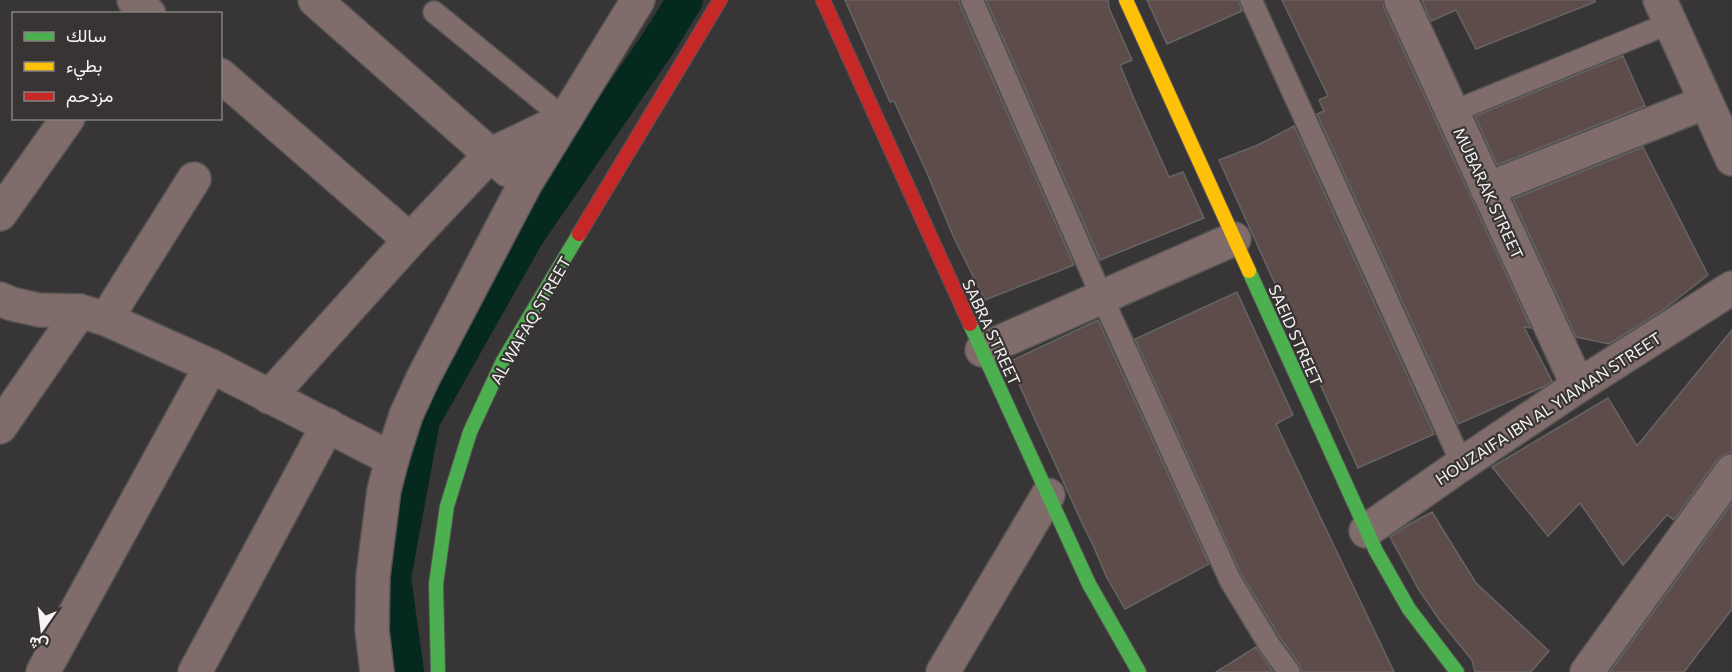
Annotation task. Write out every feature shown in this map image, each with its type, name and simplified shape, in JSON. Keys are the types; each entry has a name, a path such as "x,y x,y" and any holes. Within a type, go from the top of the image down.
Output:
{"street":[{"path":"134,0 147,12"},
{"path":"315,0 525,184"},
{"name":"AL WAFAQ STREET","path":"438,672 436,584 447,506 470,432 503,361 720,0"},
{"name":"SABRA STREET","path":"823,0 1089,584 1139,672"},
{"name":"SAEID STREET","path":"1126,0 1366,531 1391,580 1410,610 1457,672"},
{"name":"MUBARAK STREET","path":"1401,0 1578,387"},
{"path":"377,672 372,630 372,576 384,490 406,415 423,378 525,184 565,119 627,5"},
{"path":"1665,11 1732,159"},
{"path":"222,77 410,240"},
{"path":"1487,189 1706,102"},
{"path":"269,397 490,155 565,119"},
{"path":"0,214 67,120"},
{"path":"0,427 93,315 194,179"},
{"path":"982,350 1234,239"},
{"name":"HOUZAIFA IBN AL YIAMAN STREET","path":"1366,531 1462,464 1732,288"},
{"path":"0,299 39,310 93,315 211,366 392,459"},
{"path":"44,672 211,366"},
{"path":"195,672 328,425"},
{"path":"1587,672 1732,471"},
{"path":"943,672 1048,495"}],"lane":[{"path":"972,0 1102,297 1230,580 1270,646 1289,672"},
{"path":"1251,0 1462,464"},
{"path":"1452,112 1665,11"},
{"path":"434,12 565,119"}],"building":[{"path":"845,0 959,0 1074,265 985,300 954,238 894,101 890,102"},
{"path":"986,0 1108,0 1109,8 1132,60 1120,65 1134,99 1169,177 1183,172 1204,218 1100,260"},
{"path":"1147,0 1238,0 1242,11 1167,44"},
{"path":"1282,0 1383,0 1384,8 1531,328 1524,327 1552,381 1545,386 1458,424 1317,114 1324,111 1319,100 1328,96"},
{"path":"1422,0 1595,0 1595,2 1476,49 1456,10 1431,21"},
{"path":"1623,56 1645,106 1497,165 1475,116"},
{"path":"1294,126 1434,434 1358,468 1219,160 1258,145"},
{"path":"1643,147 1708,275 1663,310 1609,344 1576,337 1513,199"},
{"path":"1237,292 1293,415 1276,424 1394,672 1302,672 1241,574 1135,339"},
{"path":"1098,320 1209,564 1125,609 1106,576 1009,362"},
{"path":"1732,330 1732,453 1724,454 1717,460 1674,520 1667,515 1623,565 1580,503 1548,536 1492,467 1608,398 1637,446"},
{"path":"1732,503 1732,609 1684,672 1610,672"},
{"path":"1432,512 1476,583 1549,651 1531,672 1475,672 1472,660 1419,590 1390,537"},
{"path":"1256,647 1273,672 1216,672"}],"waterway":[{"path":"406,672 393,578 422,420 527,234 659,42 685,0"}],"traffic: fast":[{"path":"438,672 436,584 447,506 470,432 503,361 579,234"},
{"path":"1249,271 1376,551 1409,609 1457,672"},
{"path":"970,324 1089,584 1139,672"}],"traffic: slow":[{"path":"1126,0 1249,271"}],"traffic: jam":[{"path":"579,234 720,0"},
{"path":"823,0 970,324"}]}
